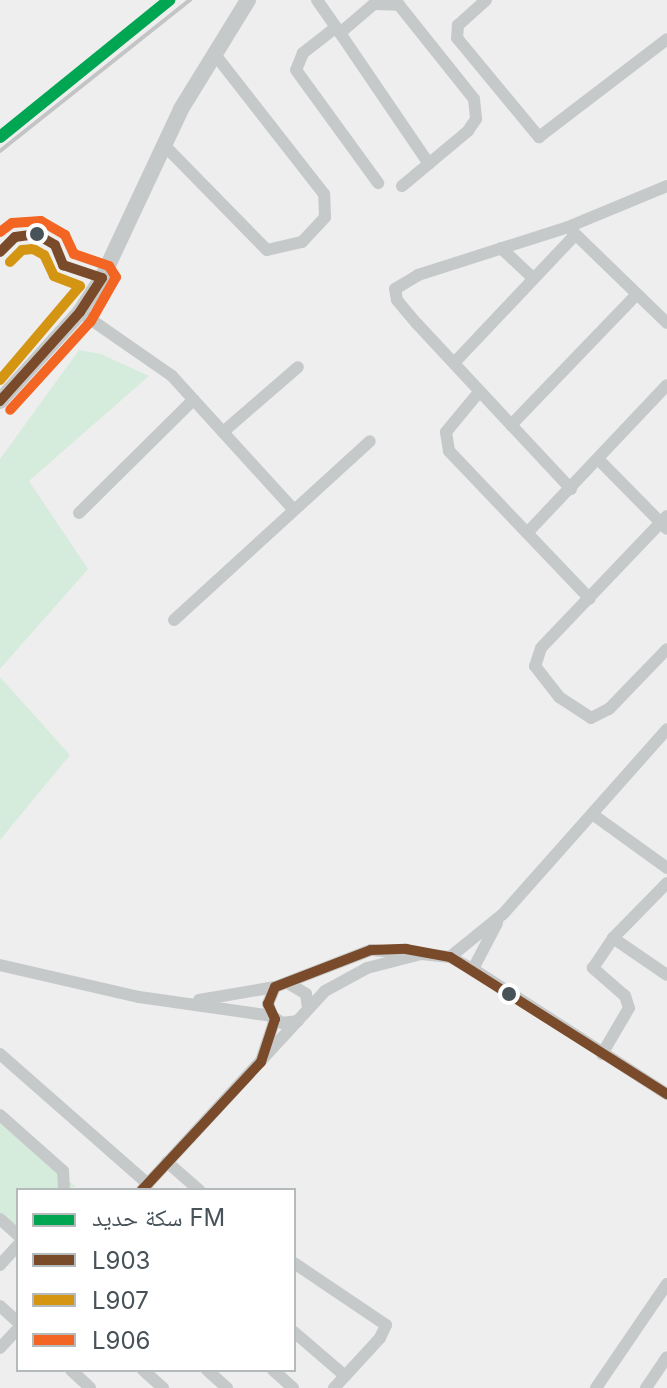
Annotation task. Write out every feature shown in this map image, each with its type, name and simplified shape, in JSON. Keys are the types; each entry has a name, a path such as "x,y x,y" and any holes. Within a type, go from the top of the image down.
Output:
{"street":[{"path":"0,401 80,312 136,214 164,145 214,53 248,0"},
{"path":"317,0 429,164"},
{"path":"486,0 458,25 457,38 539,137 667,39"},
{"path":"378,183 296,70 303,53 374,4 399,5 474,99 475,123 402,186"},
{"path":"164,145 267,250 302,242 325,217 319,187 214,53"},
{"path":"571,489 397,300 395,289 418,275 501,248 572,231 664,192"},
{"path":"454,363 572,231"},
{"path":"572,231 667,323"},
{"path":"501,248 533,278"},
{"path":"511,425 636,295"},
{"path":"80,312 161,365 294,510"},
{"path":"223,432 298,367"},
{"path":"528,532 667,385"},
{"path":"479,392 449,427 445,441 590,599"},
{"path":"79,513 193,400"},
{"path":"174,620 370,441"},
{"path":"598,459 665,523 541,648 535,666 547,685 584,717 609,709 667,649"},
{"path":"450,957 503,914 595,816 667,729"},
{"path":"595,816 667,868"},
{"path":"602,1054 629,1008 625,996 593,968 613,938 667,883"},
{"path":"473,969 503,914"},
{"path":"613,938 667,975"},
{"path":"172,1003 275,987 371,950 406,949 450,957 667,1094"},
{"path":"0,1054 145,1187 308,1009 352,974 421,954"},
{"path":"0,965 172,1003 298,1021"},
{"path":"288,983 306,994 308,1009"},
{"path":"261,1062 274,1018 268,1004 275,987"},
{"path":"0,1115 63,1171 64,1188"},
{"path":"167,1162 197,1188"},
{"path":"0,1219 16,1233"},
{"path":"0,1265 16,1247"},
{"path":"296,1264 386,1325 380,1338 339,1384 296,1334"},
{"path":"596,1388 667,1284"},
{"path":"0,1306 16,1320"},
{"path":"0,1348 16,1331"},
{"path":"646,1388 667,1357"},
{"path":"73,1372 90,1388"},
{"path":"145,1372 163,1388"},
{"path":"209,1372 227,1388"},
{"path":"275,1372 293,1388"}],"green space":[{"path":"79,350 101,354 149,376 29,481 88,569 0,669 0,459"},
{"path":"0,677 70,755 0,840"},
{"path":"0,1120 76,1187 16,1188 16,1240 0,1226"}],"railway":[{"path":"146,19 166,0"},
{"path":"0,151 190,0"}],"rail line":[{"name":"FM","path":"0,137 169,0"}],"transit line":[{"name":"L906","path":"0,232 12,223 41,221 65,235 74,254 109,266 116,277 91,321 10,410"},
{"name":"L903","path":"0,252 15,237 36,234 55,245 63,265 102,278 80,312 0,401"},
{"name":"L907","path":"0,380 80,286 54,276 44,255 33,249 22,250 10,262"},
{"name":"L903","path":"144,1188 261,1062 275,1019 268,1004 275,987 371,950 406,949 450,957 667,1094"}]}
